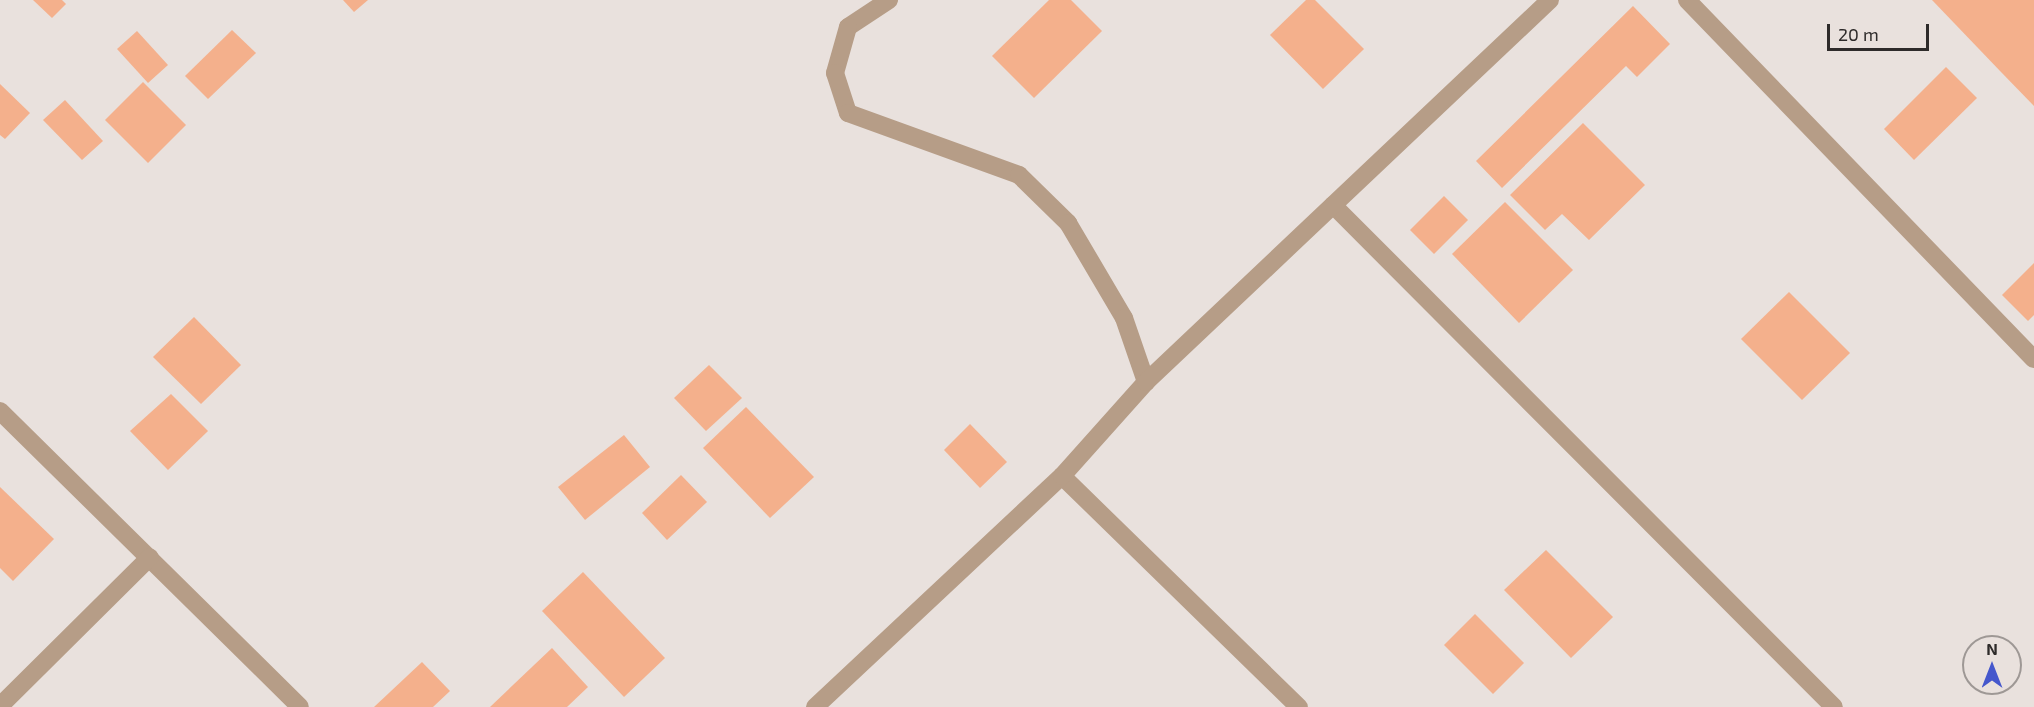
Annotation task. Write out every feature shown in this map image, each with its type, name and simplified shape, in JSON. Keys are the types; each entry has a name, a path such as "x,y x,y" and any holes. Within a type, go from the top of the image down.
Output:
{"street":[{"path":"889,0 848,27 835,73 848,113 1019,175 1068,223 1124,318 1146,382"},
{"path":"815,707 1062,476 1146,382 1550,0"},
{"path":"1687,0 2034,359"},
{"path":"1334,205 1834,707"},
{"path":"0,411 300,707"},
{"path":"1062,476 1299,707"},
{"path":"0,705 150,557"}],"building":[{"path":"33,0 62,0 66,4 52,18"},
{"path":"343,0 368,0 354,12"},
{"path":"1049,0 1071,0 1102,31 1034,98 992,56"},
{"path":"1306,0 1315,0 1364,49 1323,89 1270,35"},
{"path":"1932,0 2034,0 2034,106 2001,72"},
{"path":"1633,6 1670,44 1637,77 1626,66 1502,188 1476,161"},
{"path":"232,30 256,53 208,99 185,76"},
{"path":"137,31 168,65 148,83 117,49"},
{"path":"1946,67 1977,98 1914,160 1884,129"},
{"path":"143,82 186,125 148,163 105,120"},
{"path":"0,84 30,113 5,139 0,135"},
{"path":"65,100 103,141 82,160 43,120"},
{"path":"1583,123 1645,185 1589,240 1562,214 1545,230 1510,195"},
{"path":"1444,196 1468,220 1434,254 1410,230"},
{"path":"1505,202 1573,270 1519,323 1452,254"},
{"path":"2034,263 2034,315 2028,321 2002,295"},
{"path":"1789,292 1850,353 1802,400 1741,339"},
{"path":"194,317 241,365 201,404 153,357"},
{"path":"709,365 742,398 706,431 674,398"},
{"path":"171,394 208,431 168,470 130,431"},
{"path":"746,407 814,477 770,518 703,448"},
{"path":"970,424 1007,462 980,488 944,450"},
{"path":"624,435 650,467 585,520 558,487"},
{"path":"681,475 707,502 667,540 642,513"},
{"path":"0,487 54,539 13,581 0,568"},
{"path":"1546,550 1613,617 1571,658 1504,590"},
{"path":"583,572 665,658 624,697 542,611"},
{"path":"1475,614 1524,663 1493,694 1444,645"},
{"path":"552,648 588,687 567,707 490,707"},
{"path":"422,662 450,691 433,707 374,707"}]}
